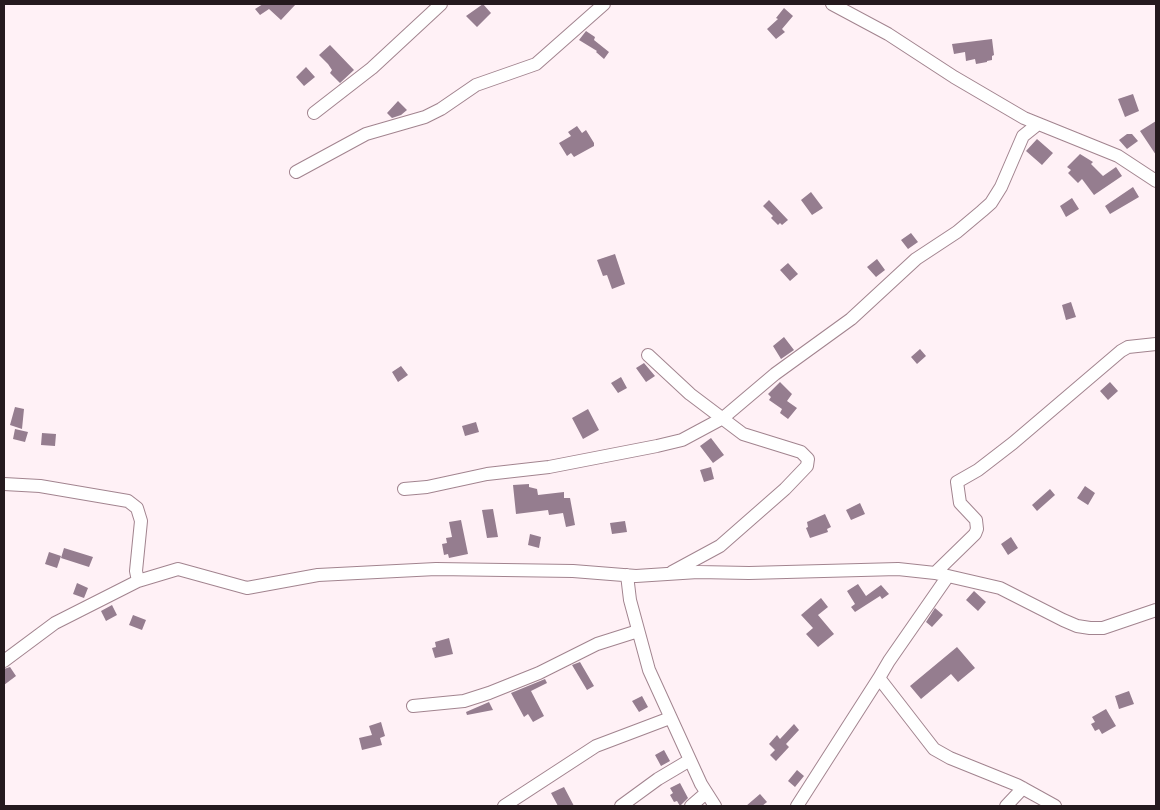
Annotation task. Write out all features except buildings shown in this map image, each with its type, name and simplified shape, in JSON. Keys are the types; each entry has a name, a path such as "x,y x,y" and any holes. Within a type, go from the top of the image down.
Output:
{"street":[{"path":"314,113 372,68 441,4"},
{"path":"296,172 366,134 425,117 441,110 476,85 536,64 604,4"},
{"path":"832,4 888,34 987,96 1038,124 1118,156 1156,181"},
{"path":"404,489 427,487 486,474 549,467 658,446 682,440 723,418 783,368 851,318 916,259 957,232 992,202 1001,187 1023,136 1038,124"},
{"path":"935,573 975,534 977,529 976,520 960,503 956,482 978,470 1013,443 1121,351 1128,347 1156,344"},
{"path":"648,355 690,394 743,434 790,448 800,467 798,475 720,546 670,573"},
{"path":"4,484 40,486 128,501 137,508 141,521 136,571 138,581"},
{"path":"4,661 55,623 138,581 178,569 246,588 318,575 436,569 573,571 627,575 898,569 935,573 1000,588 1063,620 1090,628 1103,628 1156,610"},
{"path":"627,575 638,631 649,670 706,793 715,806"},
{"path":"797,806 888,661 948,576"},
{"path":"413,706 464,701 489,693 539,673 597,644 638,631"},
{"path":"879,678 934,749 950,758 1023,788 1055,806"},
{"path":"504,806 596,746 670,718"},
{"path":"621,806 658,779 690,760"},
{"path":"1006,806 1023,788"},
{"path":"690,806 706,793"}]}
